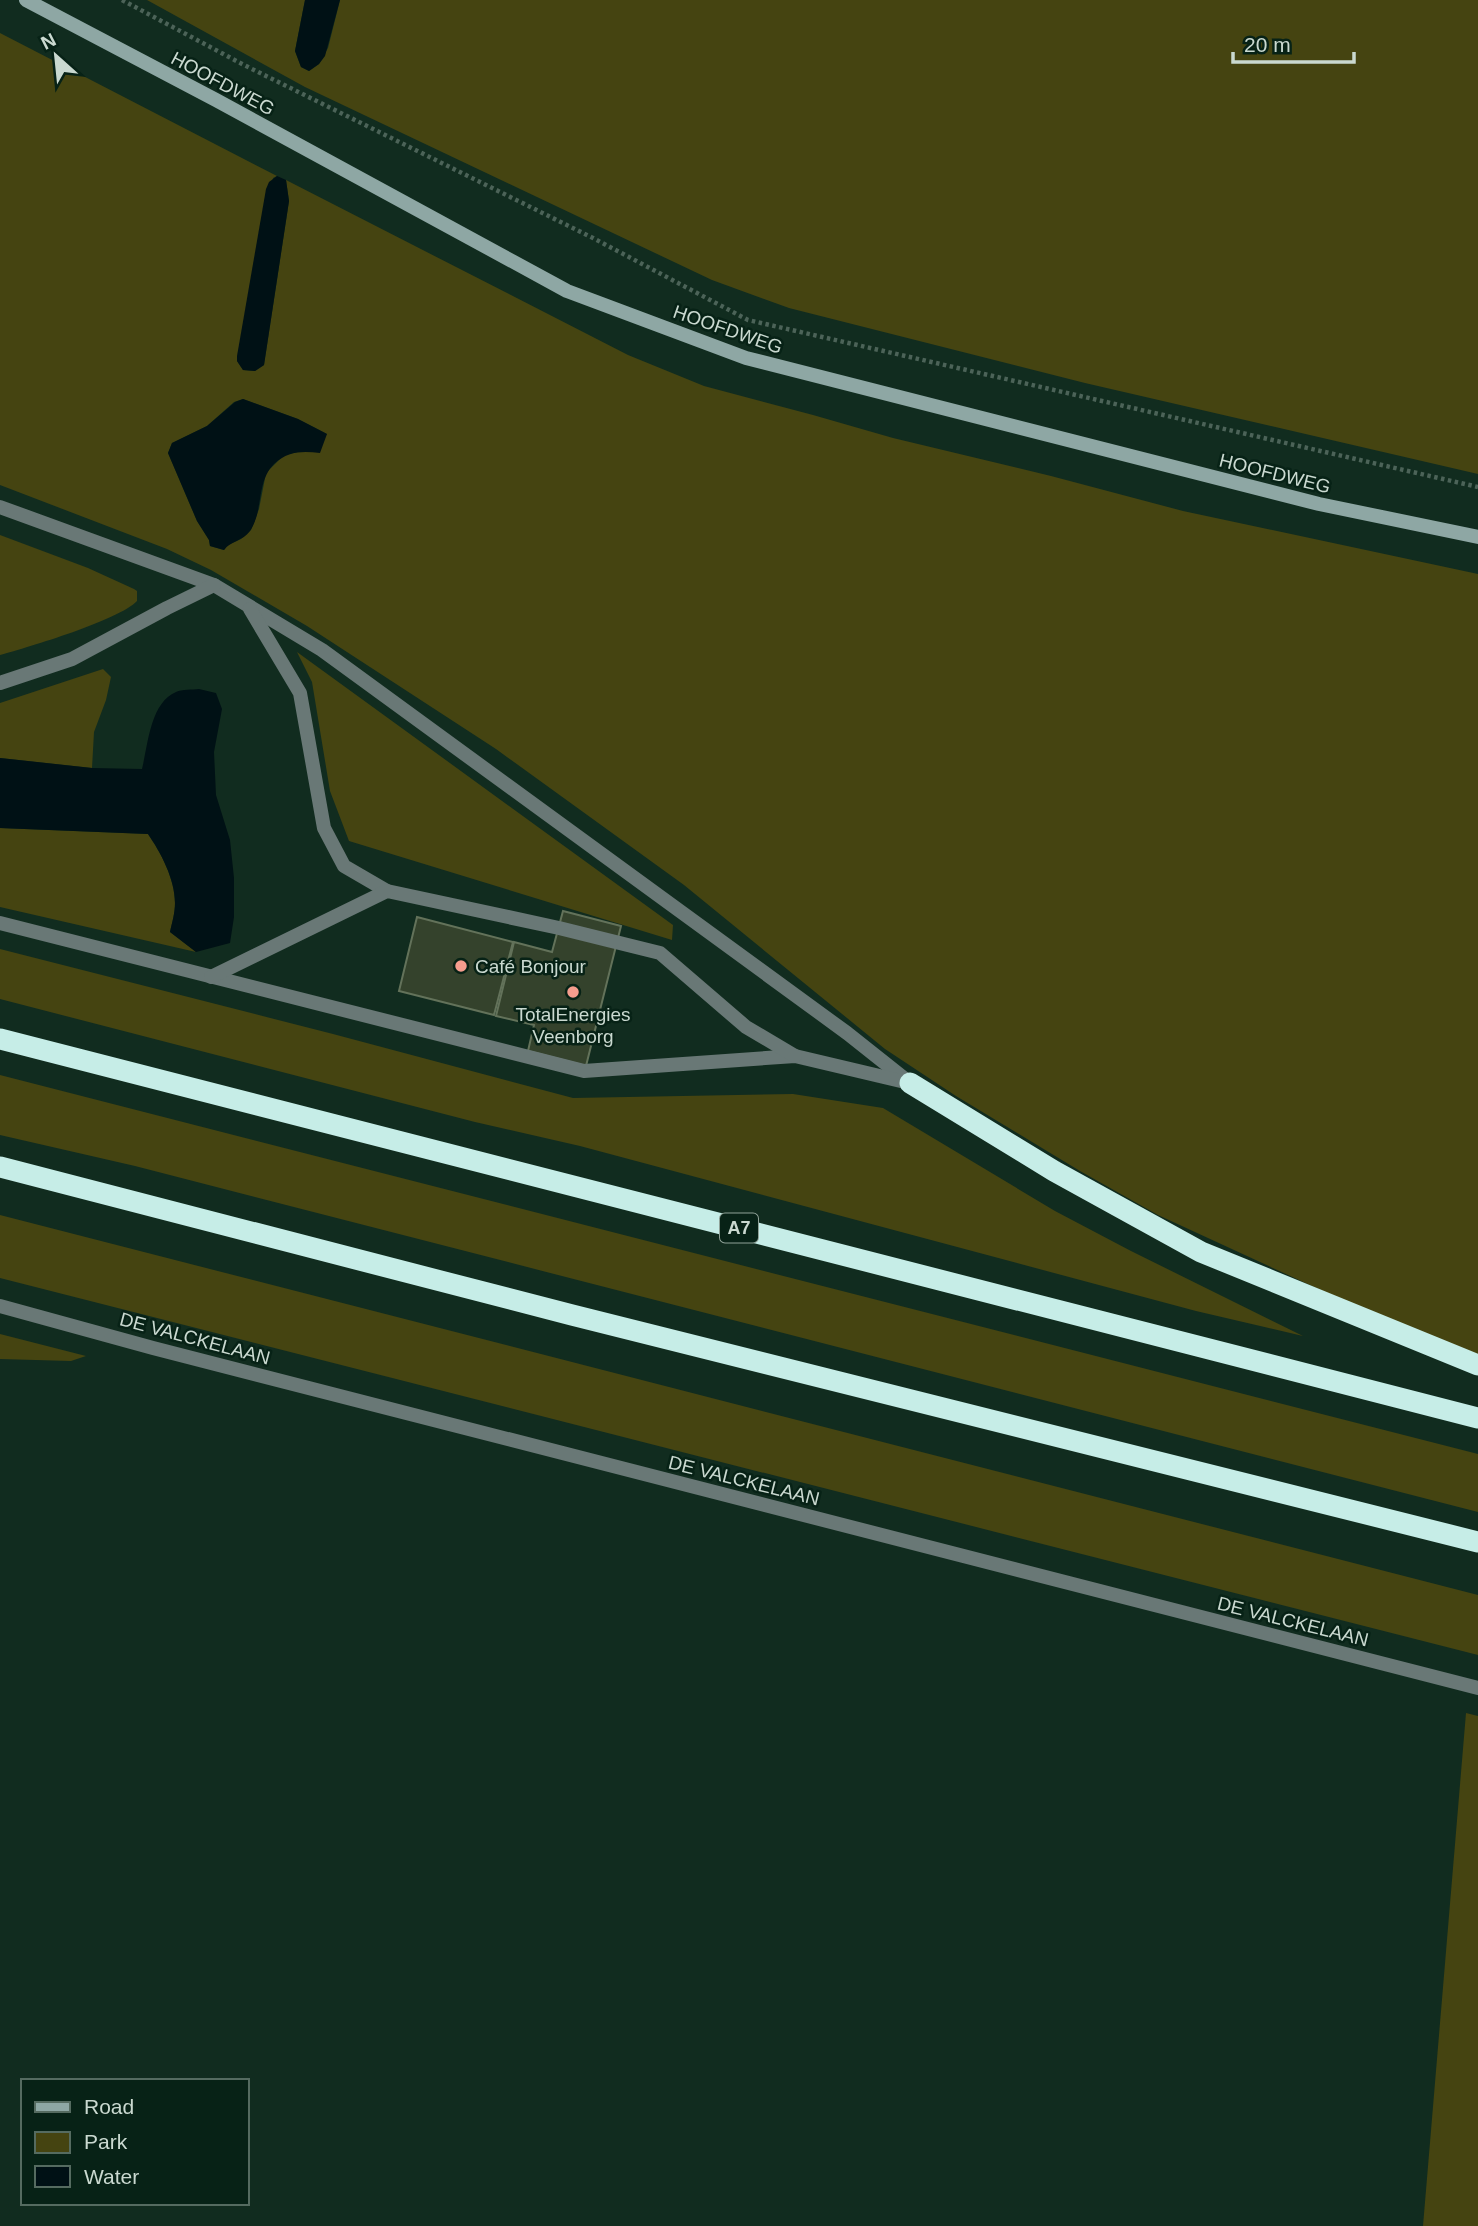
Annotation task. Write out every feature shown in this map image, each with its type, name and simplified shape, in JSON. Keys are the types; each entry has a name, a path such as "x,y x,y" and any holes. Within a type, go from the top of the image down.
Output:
{"highway":[{"name":"A7","path":"0,1039 1478,1418"},
{"path":"910,1083 1054,1171 1201,1252 1478,1365"},
{"path":"0,1167 558,1312 1478,1542"}],"main road":[{"name":"HOOFDWEG","path":"26,0 567,291 733,354 1319,504 1478,537"}],"street":[{"path":"0,507 214,585 322,650 847,1033 910,1083"},
{"path":"0,682 72,659 214,585"},
{"path":"248,606 300,693 324,828 344,866 387,891 660,953 746,1027 795,1056"},
{"path":"211,976 387,891"},
{"path":"0,923 584,1071 795,1056 910,1083"},
{"name":"DE VALCKELAAN","path":"0,1306 153,1348 1478,1688"}],"path":[{"path":"122,0 256,71 593,239 748,320 1478,487"}],"green space":[{"path":"147,0 305,0 295,51 301,67 309,71 319,64 328,48 340,0 1478,0 1478,474 1085,383 789,308 712,280 305,87"},
{"path":"0,33 277,176 273,178 237,361 243,370 255,371 264,365 289,201 286,180 628,355 704,386 893,438 1183,511 1478,574 1478,1356 1325,1292 1158,1215 1080,1171 956,1096 885,1049 684,885 496,749 307,626 211,570 167,549 0,485","holes":["243,399 298,419 327,434 303,451 284,455 266,473 259,509 251,530 224,550 210,546 168,453 172,443 207,426 234,402"]},
{"path":"0,535 88,568 134,589 137,591 137,601 93,624 0,655"},
{"path":"297,652 673,925 672,940 349,841 330,791 312,682"},
{"path":"103,669 111,677 94,732 92,768 0,758 0,703"},
{"path":"0,828 148,834 173,885 175,907 170,932 196,952 0,907"},
{"path":"0,949 573,1098 793,1094 883,1108 1055,1211 1303,1336 1196,1311 580,1146 475,1122 0,999"},
{"path":"0,1075 1478,1454 1478,1512 135,1166 0,1135"},
{"path":"0,1215 1478,1595 1478,1655 0,1278"},
{"path":"0,1334 86,1356 71,1361 0,1359"},
{"path":"1466,1713 1478,1716 1478,2226 1423,2226"}],"water":[{"path":"305,0 340,0 325,56 309,71 301,67 295,51"},
{"path":"277,176 286,180 289,201 264,365 255,371 243,370 237,356 266,189 269,182"},
{"path":"243,399 298,419 327,434 320,453 296,453 274,464 265,479 250,531 224,550 210,546 168,453 172,443 207,426 235,402"},
{"path":"199,689 216,693 222,709 214,752 216,795 230,840 234,917 230,943 196,952 170,932 175,907 173,885 148,834 0,828 0,758 92,768 142,769 155,715 161,705 167,697 176,692"}],"building":[{"path":"563,911 621,926 586,1066 528,1051 534,1025 496,1016 514,942 552,952"},
{"path":"417,917 513,942 494,1015 399,991"}],"place":[{"name":"Café Bonjour","path":"461,966"},
{"name":"TotalEnergies Veenborg","path":"573,992"}]}
